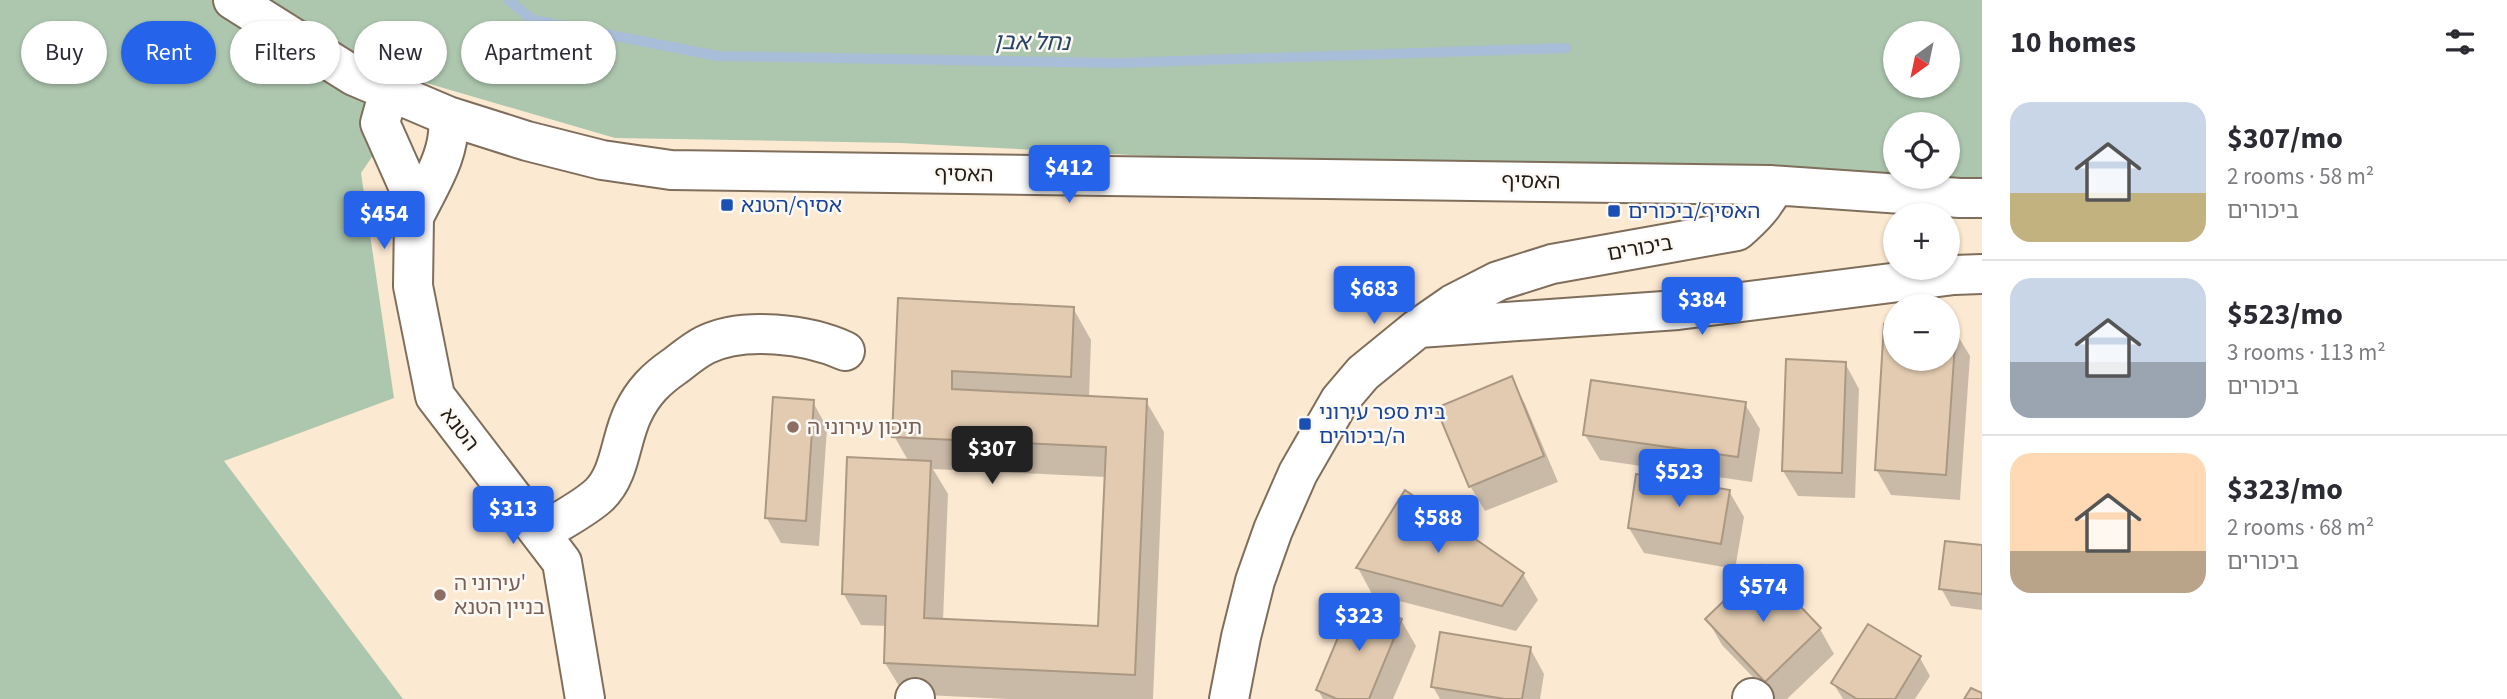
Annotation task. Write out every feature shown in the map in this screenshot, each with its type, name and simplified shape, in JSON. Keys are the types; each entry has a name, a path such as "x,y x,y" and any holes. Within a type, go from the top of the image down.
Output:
{"street":[{"name":"האסיף","path":"233,0 354,76 387,108 463,121 602,160 671,170 1774,186"},
{"name":"הטנא","path":"387,108 414,217 413,286 435,397 562,562 584,699"},
{"name":"הטנא","path":"414,217 440,163 460,140 463,121"},
{"path":"400,169 412,174 440,163"},
{"path":"1774,186 1982,198"},
{"name":"ביכורים","path":"1229,699 1255,581 1273,530 1298,472 1340,400 1363,373 1453,304 1508,278 1552,264 1737,231 1756,214 1774,186"},
{"path":"1417,329 1678,310 1954,275 1982,274"},
{"path":"541,533 599,495 614,471 631,416 640,397 653,383 706,344 734,336 779,335 807,338 845,351"}],"green space":[{"path":"0,0 1982,0 1982,199 900,143 615,138 430,84 447,84 447,21 354,21 354,84 422,84 361,173 394,398 224,461 403,699 0,699"}],"building":[{"path":"898,298 1074,307 1071,377 952,371 952,389 1147,399 1135,675 884,663 886,596 842,594 847,457 931,461 924,618 1098,626 1106,447 892,437"},
{"path":"1883,340 1883,371 1953,371 1946,475 1875,470"},
{"path":"1786,359 1846,362 1842,473 1782,471"},
{"path":"1512,376 1544,456 1469,487 1436,408"},
{"path":"1591,380 1746,402 1738,457 1583,435"},
{"path":"773,397 814,400 806,521 765,518"},
{"path":"1636,474 1730,490 1721,544 1628,528"},
{"path":"1405,490 1524,573 1502,606 1356,568"},
{"path":"1945,541 1982,545 1982,594 1939,589"},
{"path":"1761,565 1821,628 1765,682 1705,619"},
{"path":"1354,599 1402,619 1369,699 1337,699 1316,690"},
{"path":"1868,624 1921,656 1895,699 1857,699 1831,683"},
{"path":"1440,632 1531,647 1522,699 1505,699 1431,687"},
{"path":"1971,688 1982,693 1982,699 1964,699"}],"waterway":[{"name":"נחל אבן","path":"508,0 533,20 718,56 1118,63 1566,48"}],"place":[{"name":"אסיף/הטנא","path":"727,205"},
{"name":"האסיף/ביכורים","path":"1614,211"},
{"name":"בית ספר עירוני ה/ביכורים","path":"1305,424"},
{"name":"תיכון עירוני ה","path":"793,427"},
{"name":"עירוני ה' בניין הטנא","path":"440,595"}]}
